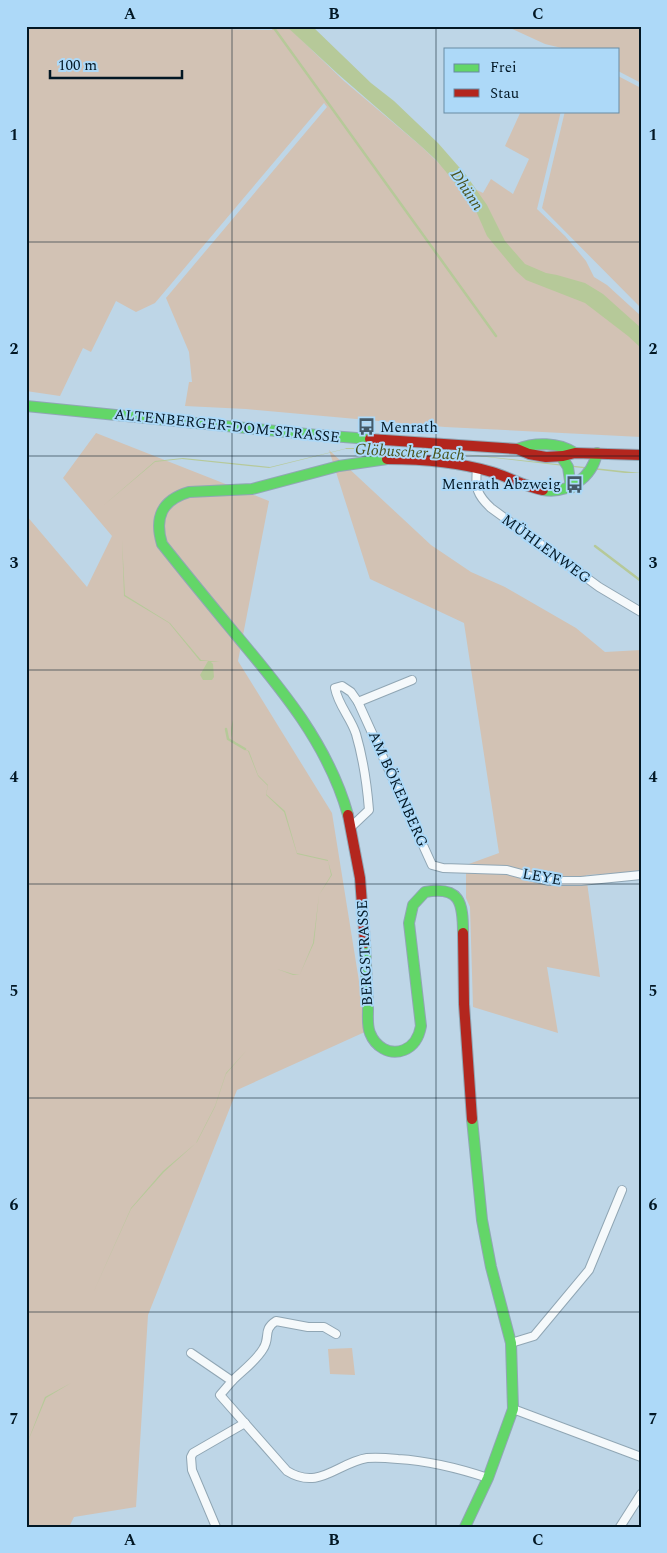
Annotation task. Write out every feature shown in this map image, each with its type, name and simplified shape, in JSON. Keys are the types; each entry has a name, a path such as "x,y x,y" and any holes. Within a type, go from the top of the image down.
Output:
{"street":[{"name":"ALTENBERGER-DOM-STRASSE","path":"26,406 326,436 517,449 526,445 562,446 568,447 575,453"},
{"name":"ALTENBERGER-DOM-STRASSE","path":"517,449 526,455 569,456 575,453 641,455"},
{"path":"571,488 595,463 597,453"},
{"path":"561,456 567,463 570,472 571,488"},
{"name":"BERGSTRASSE","path":"465,1527 488,1478 513,1409 511,1343 491,1267 482,1220 469,1089 464,1004 463,927 460,904 455,895 447,890 436,890 425,892 413,905 409,923 421,1019 420,1032 411,1047 404,1051 394,1053 381,1048 369,1031 361,886 351,827 342,796 330,768 300,714 162,544 158,533 160,515 166,504 175,497 186,493 241,491 261,488 284,483 330,468 383,459 408,460 477,469 503,476 540,490 558,491 571,488"},
{"name":"MÜHLENWEG","path":"477,469 477,493 491,508 599,588 641,612"},
{"path":"358,702 412,680"},
{"name":"AM BÖKENBERG","path":"351,827 368,810 367,787 355,733 337,698 335,688 342,686 351,692 358,702 432,865 443,868"},
{"name":"LEYE","path":"443,868 507,870 548,881 581,881 641,875"},
{"path":"511,1343 534,1336 589,1270 622,1190"},
{"path":"336,1334 324,1327 308,1327 276,1321 269,1325 267,1342 262,1351 220,1395 288,1471 297,1477 316,1478 328,1475 358,1460 381,1458 440,1464 488,1478"},
{"path":"191,1353 232,1381"},
{"path":"513,1409 641,1456"},
{"path":"216,1527 192,1470 191,1457 193,1453 245,1423"},
{"path":"620,1527 641,1494"}],"shaded area":[{"path":"31,26 272,30 273,26 288,27 344,81 422,147 455,179 483,193 491,179 513,194 529,159 505,146 521,112 561,112 537,209 565,236 586,261 594,277 607,285 641,316 641,437 445,427 246,409 185,406 189,382 192,382 189,352 166,298 327,107 324,103 155,303 136,312 116,301 91,352 83,348 60,396 26,391 26,38"},
{"path":"506,26 641,26 641,83 620,72 620,48 562,48 545,44"},
{"path":"620,77 641,88 641,308 542,208 565,112 620,112"},
{"path":"96,433 269,501 238,661 332,813 367,1031 237,1090 148,1315 136,1507 74,1517 69,1527 26,1527 26,515 87,587 112,536 63,478"},
{"path":"329,450 431,545 471,572 505,587 576,628 605,652 641,650 641,872 586,875 600,977 547,967 558,1033 473,1007 470,907 466,898 466,865 499,853 464,623 370,579"},
{"path":"352,1348 355,1375 330,1374 328,1349"}],"water":[{"name":"Dhünn","path":"286,26 312,26 371,83 394,101 438,143 466,175 487,205 505,241 525,264 546,273 585,283 603,294 641,328 641,348 585,303 526,280 516,271 487,236 476,211 436,160"},
{"path":"349,448 269,468 182,459 155,462 104,505 155,461 183,458 270,467"},
{"path":"386,450 463,454 641,473 625,473 461,454"},
{"path":"122,540 125,595 170,623 201,660 220,662 211,662 213,664 214,677 212,680 203,680 200,675 208,661 200,661 169,623 124,596"},
{"path":"243,748 249,751 258,775 268,786 258,776 248,751"},
{"path":"266,794 285,811 297,853 328,861 297,854 284,812"},
{"path":"328,861 332,875 319,895 331,875"},
{"path":"319,895 314,943 300,974 313,943"},
{"path":"246,1051 226,1074 215,1107 196,1143 215,1106 226,1073"},
{"path":"196,1143 164,1172 131,1209 93,1293 131,1208 163,1171"},
{"path":"71,1383 46,1398 26,1446 45,1397"}],"waterway":[{"path":"274,28 496,336"},
{"path":"595,546 641,581"},
{"name":"Glöbuscher Bach","path":"226,729 228,739 245,749"}],"traffic: fast":[{"path":"26,406 370,439"},
{"path":"517,449 531,445 546,444 568,449 575,453"},
{"path":"543,490 552,491 570,487 578,482 590,470 597,453"},
{"path":"561,456 568,467 571,488"},
{"path":"348,815 328,764 300,716 267,672 162,544 159,526 162,511 166,505 180,495 189,492 252,489 339,466 387,459"},
{"path":"365,943 369,1030 372,1038 379,1046 388,1051 398,1052 413,1044 421,1026 409,923 413,905 425,892 437,891 452,894 460,905 463,933"},
{"path":"465,1527 488,1478 513,1409 511,1343 491,1267 482,1220 472,1119"}],"traffic: jam":[{"path":"370,439 517,449 529,454 546,457 575,453 641,455"},
{"path":"387,459 453,463 492,472 543,490"},
{"path":"348,815 360,878 365,943"},
{"path":"463,933 464,1004 472,1119"}],"place":[{"name":"Menrath","path":"366,427"},
{"name":"Menrath Abzweig","path":"575,484"}]}
